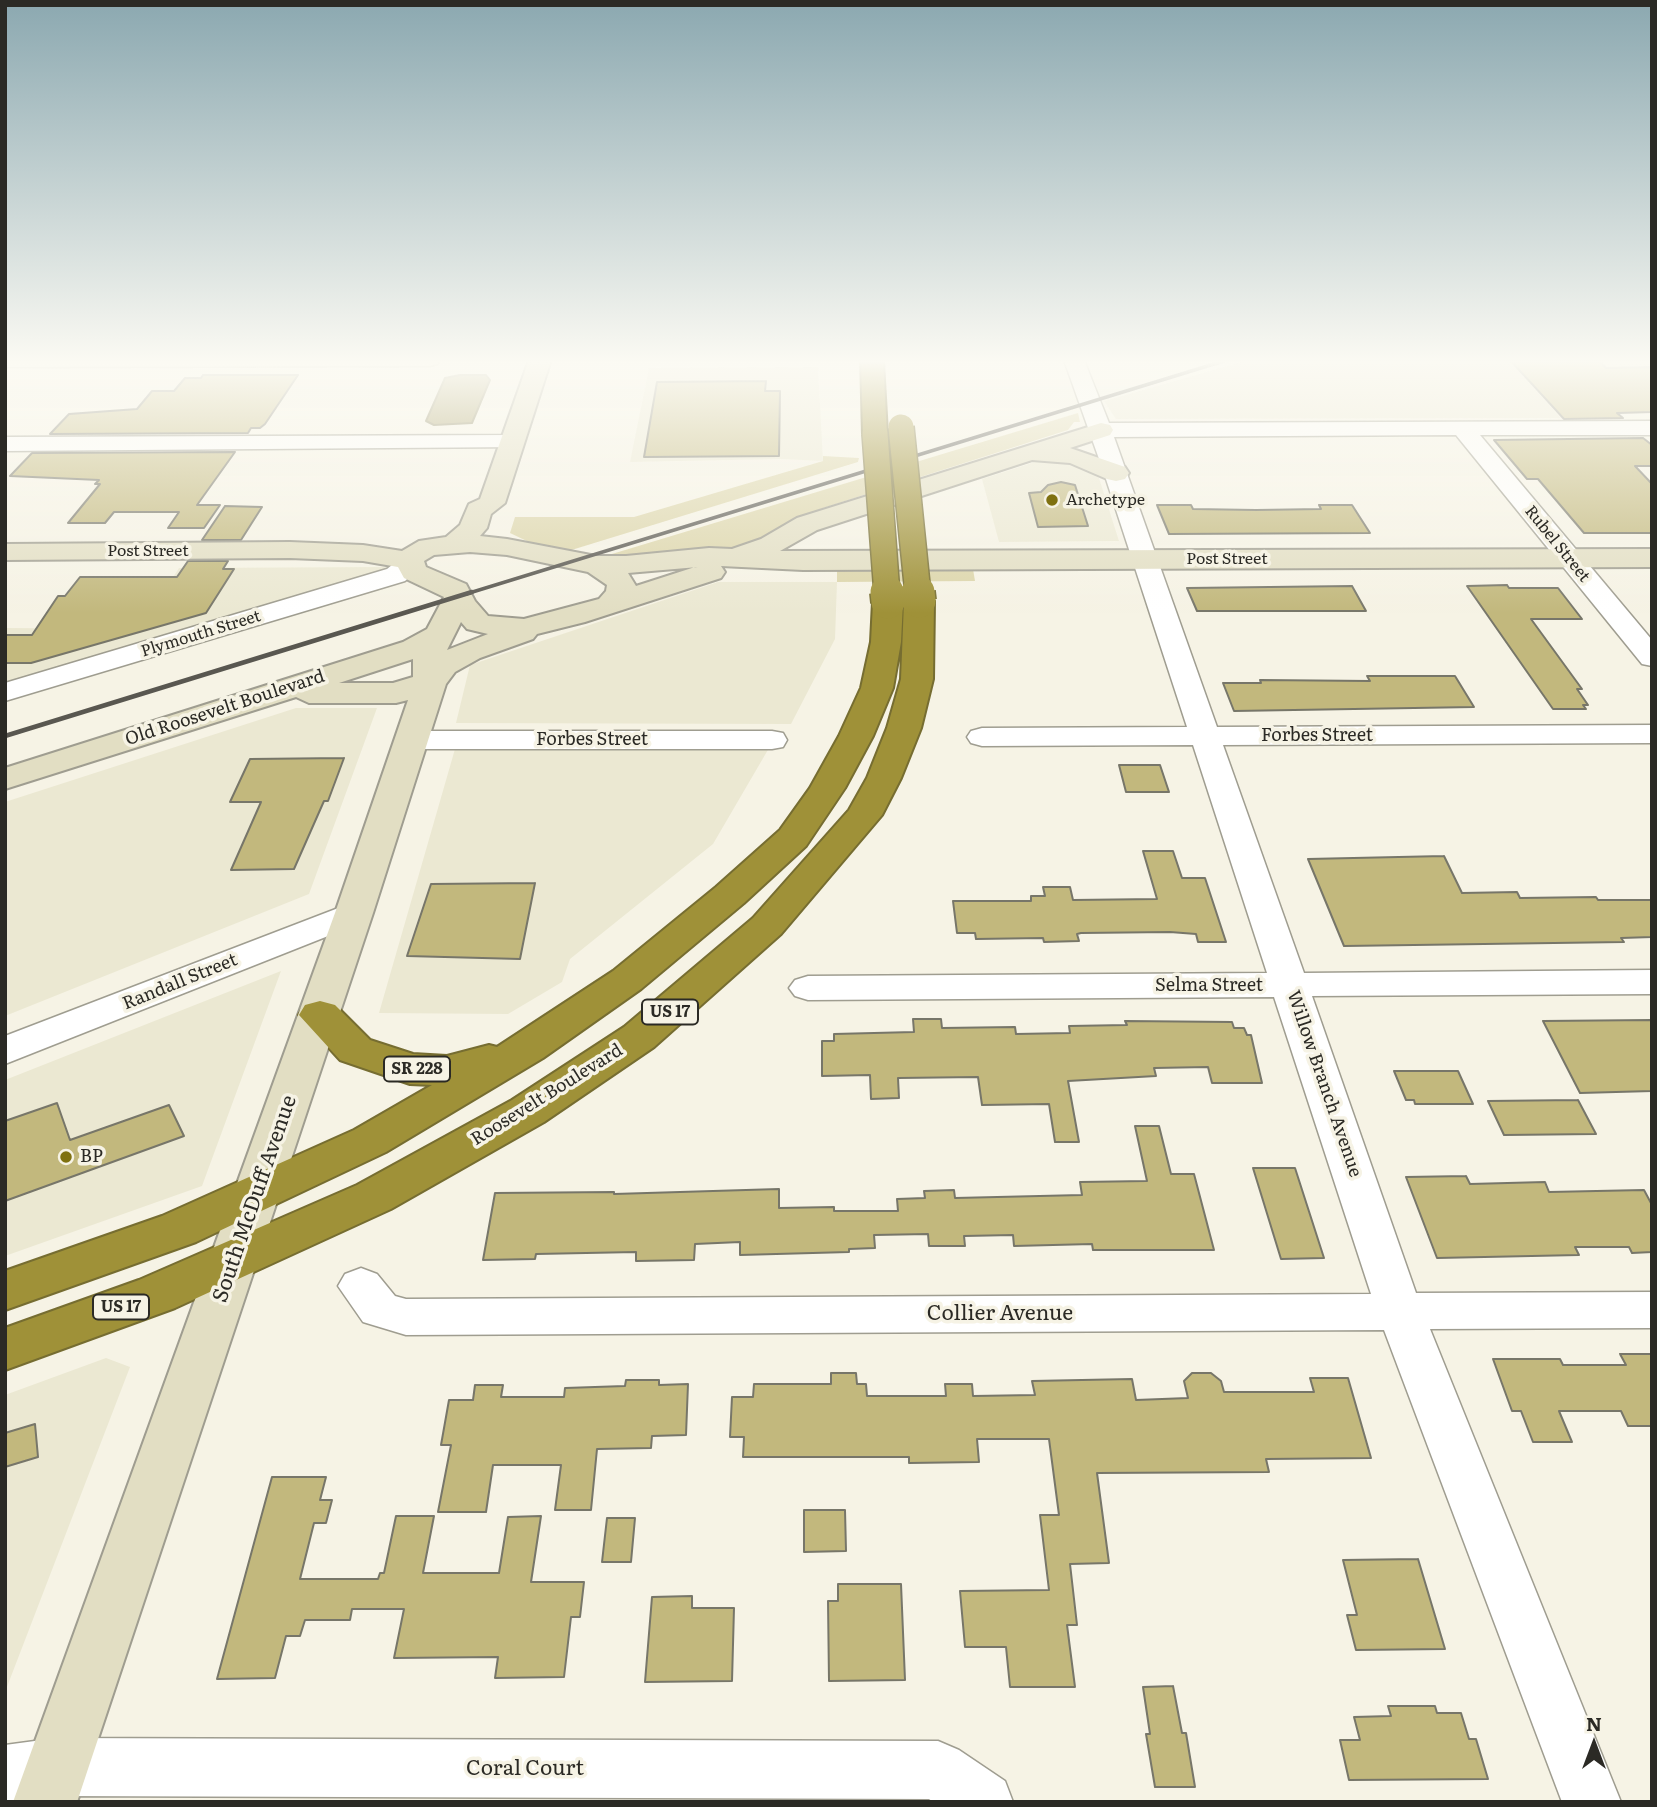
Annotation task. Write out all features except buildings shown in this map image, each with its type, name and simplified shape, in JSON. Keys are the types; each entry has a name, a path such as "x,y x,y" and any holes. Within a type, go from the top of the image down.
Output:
{"highway":[{"name":"Roosevelt Boulevard","path":"5,1349 157,1294 374,1197 528,1111 639,1037 767,926 864,815 884,778 904,728 917,679 904,602 895,444"},
{"name":"Roosevelt Boulevard","path":"5,1291 179,1229 258,1195 370,1141 528,1048 628,980 730,895 793,838 839,767 877,688 886,642 904,602"},
{"name":"SR 228","path":"320,1015 355,1050 410,1069 447,1071 528,1048"}],"main road":[{"path":"411,569 419,550 449,545 473,527 479,510 492,503 511,444"},
{"path":"736,557 768,547 796,528 1054,444"},
{"path":"1026,453 1074,456 1116,473"},
{"path":"492,503 500,510 494,527 495,537 507,548"},
{"path":"821,520 812,531 813,541 823,548 866,560"},
{"name":"Post Street","path":"290,550 352,544 449,545 507,548 596,565 625,565 693,557 803,561 1652,558"},
{"name":"Post Street","path":"5,552 290,550 363,553 411,569 456,590 459,596"},
{"name":"Post Street","path":"610,605 716,571 803,561"},
{"path":"459,596 466,612 478,623 524,628 610,605 621,593 622,583 609,571 596,565"},
{"name":"South McDuff Avenue","path":"36,1781 258,1195 412,740 430,682 427,665 459,596"},
{"path":"261,697 321,692 396,693 430,682 444,665 469,651 550,621"},
{"name":"Old Roosevelt Boulevard","path":"5,779 414,649 442,633"}],"street":[{"name":"Willow Branch Avenue","path":"1106,444 1400,1312 1592,1802"},
{"name":"Rubel Street","path":"1475,444 1652,658"},
{"name":"Plymouth Street","path":"5,692 411,569"},
{"name":"Forbes Street","path":"982,737 1652,734"},
{"name":"Forbes Street","path":"412,740 772,740"},
{"name":"Randall Street","path":"5,1051 354,913"},
{"name":"Selma Street","path":"808,988 1652,982"},
{"name":"Collier Avenue","path":"361,1286 379,1309 406,1317 1652,1310"},
{"name":"Coral Court","path":"36,1781 939,1770 984,1802"}],"shaded area":[{"path":"634,444 822,444 823,461 782,459 630,462"},
{"path":"974,444 1023,444 823,508 788,522 770,537 731,549 602,557"},
{"path":"823,456 859,458 858,462 565,552 533,544 510,533 515,517 634,517 823,461"},
{"path":"1041,460 1060,460 1082,467 1099,478 1119,541 999,542 982,479"},
{"path":"386,567 383,574 5,686 5,628 140,629 179,568"},
{"path":"973,569 975,581 837,582 837,570"},
{"path":"718,582 837,582 835,639 791,724 456,723 470,665"},
{"path":"296,708 377,708 309,894 5,1016 5,802"},
{"path":"769,748 713,844 570,959 562,982 508,1014 379,1013 455,749"},
{"path":"281,971 202,1186 5,1256 5,1080"},
{"path":"106,1358 130,1367 5,1692 5,1395"}],"railway":[{"path":"466,594 953,444"},
{"path":"5,736 472,592"}],"place":[{"name":"Archetype","path":"1052,500"},
{"name":"BP","path":"66,1157"}]}
